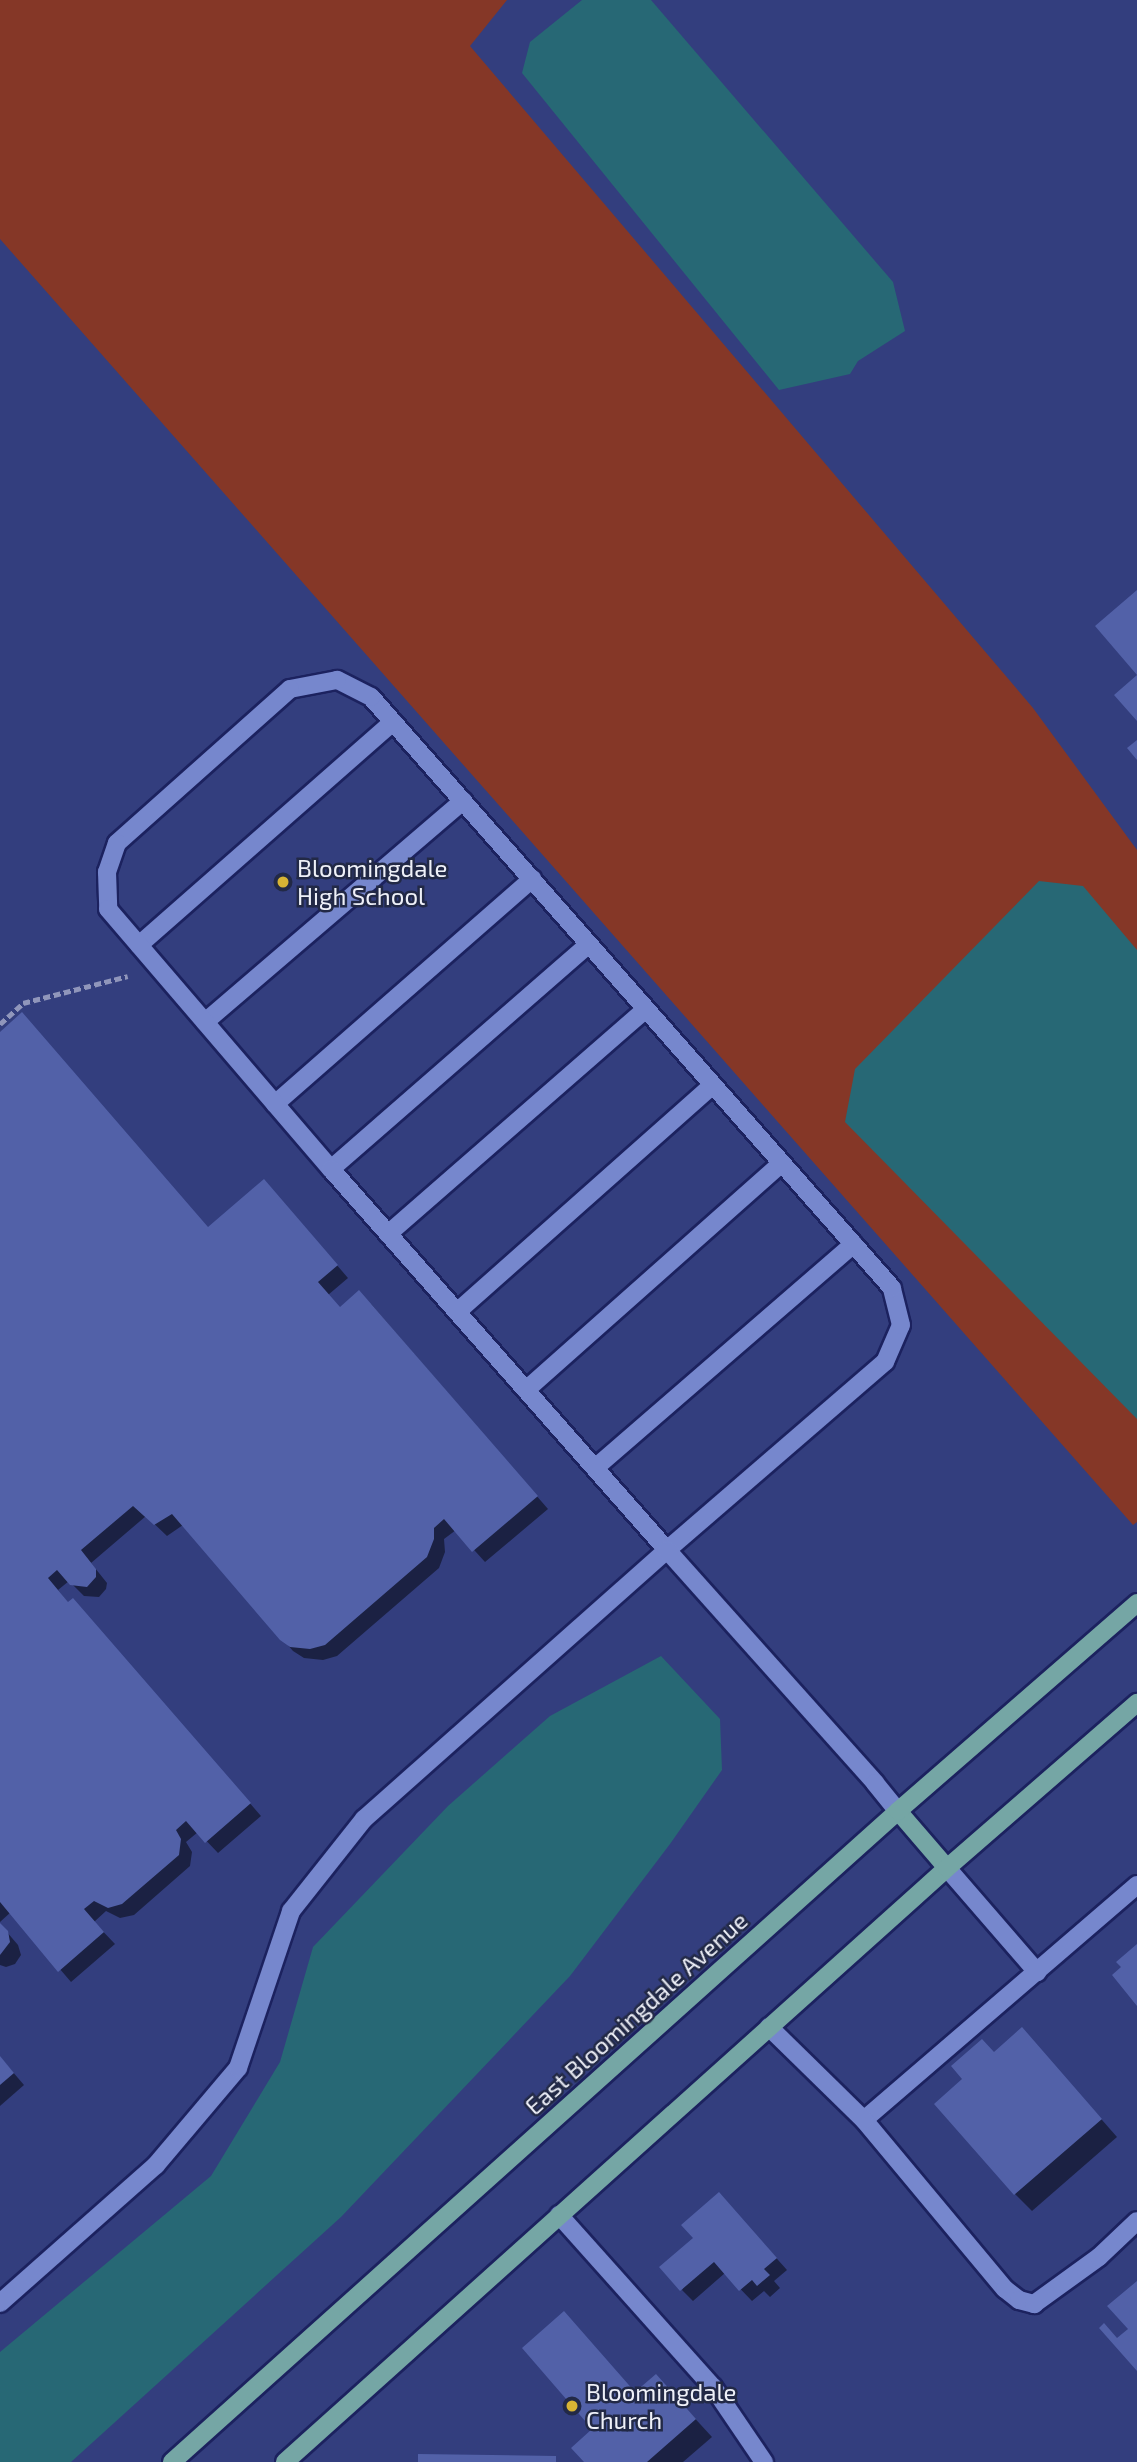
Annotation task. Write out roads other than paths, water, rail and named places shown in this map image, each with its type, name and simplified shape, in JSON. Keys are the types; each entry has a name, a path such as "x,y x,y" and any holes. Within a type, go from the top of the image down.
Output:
{"main road":[{"name":"East Bloomingdale Avenue","path":"172,2462 898,1811 1137,1603"},
{"path":"285,2462 947,1868 1137,1703"},
{"path":"898,1811 947,1868"}],"lane":[{"path":"0,2303 156,2165 238,2068 291,1911 364,1819 667,1550 886,1362 901,1325 892,1288 371,697 337,680 290,689 117,844 107,872 108,909 331,1169 667,1550 898,1811"},
{"path":"139,945 393,722"},
{"path":"205,1022 463,801"},
{"path":"275,1104 532,879"},
{"path":"331,1169 589,944"},
{"path":"388,1234 646,1009"},
{"path":"457,1312 713,1085"},
{"path":"526,1390 782,1163"},
{"path":"595,1468 854,1244"},
{"path":"947,1868 1037,1972"},
{"path":"864,2120 1137,1885"},
{"path":"769,2027 864,2120 1004,2289 1019,2300 1034,2304 1099,2257 1137,2221"},
{"path":"559,2215 713,2387 764,2462"}],"place":[{"name":"Bloomingdale High School","path":"283,882"},
{"name":"Bloomingdale Church","path":"572,2406"}]}
